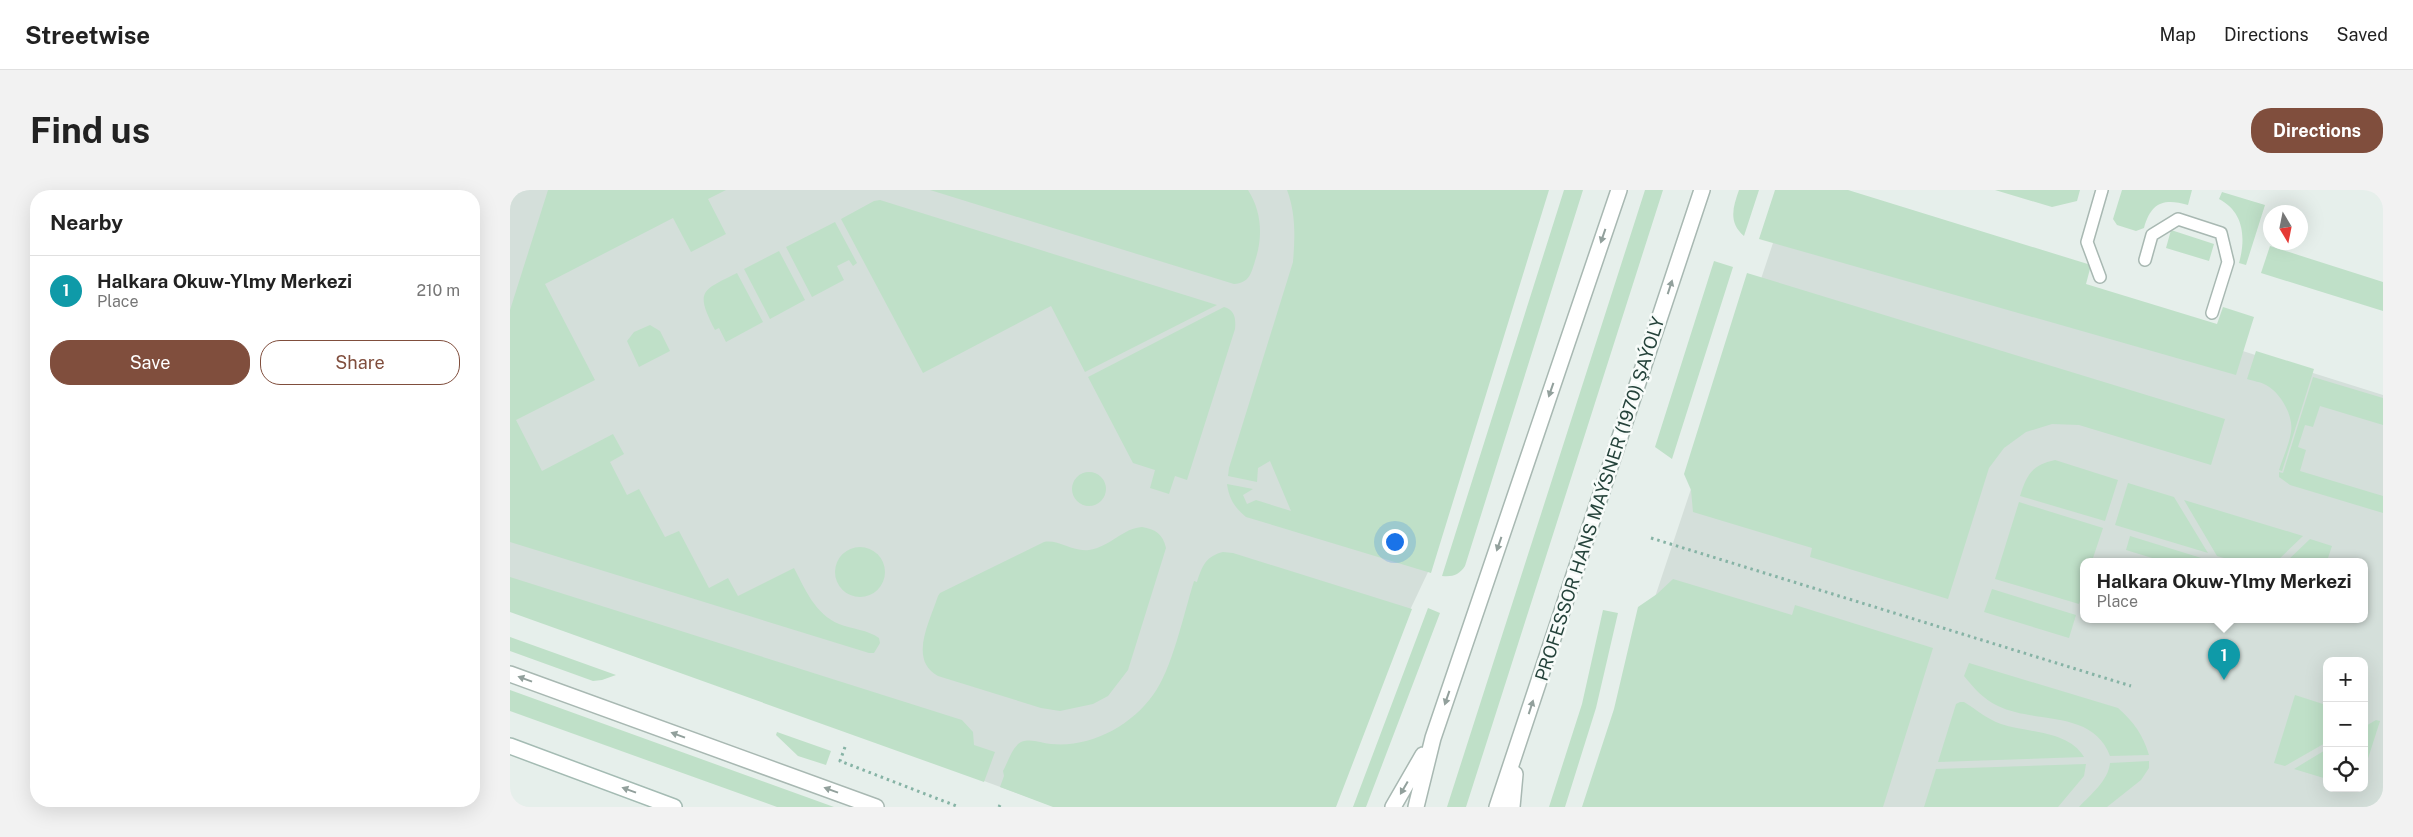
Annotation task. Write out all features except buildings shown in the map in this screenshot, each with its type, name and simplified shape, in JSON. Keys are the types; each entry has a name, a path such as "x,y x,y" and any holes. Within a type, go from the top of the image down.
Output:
{"street":[{"path":"1416,807 1433,738 1619,190"},
{"name":"PROFESSOR HANS MAÝSNER (1970) ŞAÝOLY","path":"1497,807 1702,190"},
{"path":"510,674 876,807"},
{"path":"1394,807 1433,738"},
{"path":"510,746 674,807"},
{"path":"1512,807 1516,754"}],"lane":[{"path":"2100,277 2087,242 2102,190"},
{"path":"2145,260 2152,235 2178,219 2221,233 2228,262 2212,313"}],"path":[{"path":"1651,538 2131,686"},
{"path":"845,747 840,761 959,807"}],"shaded area":[{"path":"510,190 1520,190 1428,572 1410,610 1055,807 946,767 510,581"},
{"path":"1785,207 2383,395 2383,807 1585,807"}],"green space":[{"path":"548,190 726,190 708,199 726,234 691,252 673,218 545,284 595,380 516,420 542,471 613,434 624,454 610,462 627,495 639,489 665,537 679,531 709,588 728,578 738,596 794,568 812,600 823,614 839,624 865,631 879,638 880,643 874,653 510,542 510,310"},
{"path":"930,190 1248,190 1253,198 1260,225 1258,252 1249,277 1243,282 1234,284"},
{"path":"1287,190 1549,190 1431,573 1246,517 1236,507 1229,494 1227,484 1253,489 1243,495 1247,504 1256,500 1291,511 1270,461 1258,468 1257,482 1228,476 1293,262 1294,226"},
{"path":"1564,190 1583,190 1465,566 1455,575 1442,576"},
{"path":"1645,190 1663,190 1466,807 1447,807"},
{"path":"1739,190 1759,190 1744,236 1736,225 1733,214"},
{"path":"1775,190 1848,190 2091,265 2086,284 2217,324 2223,307 2254,317 2236,375 1759,239"},
{"path":"1995,190 2080,190 2077,201 2052,207"},
{"path":"2122,190 2192,190 2188,205 2172,202 2159,205 2150,213 2144,228 2136,231 2117,225 2113,219"},
{"path":"2222,192 2265,205 2263,205 2263,211 2246,265 2239,263 2242,235 2238,218 2227,204 2219,199"},
{"path":"880,200 1217,305 1085,372 1051,306 923,373 841,219 874,201"},
{"path":"835,222 857,263 853,266 849,260 837,266 844,280 812,297 786,247"},
{"path":"2171,230 2214,244 2209,261 2166,248"},
{"path":"2269,250 2283,250 2383,282 2383,311 2261,273"},
{"path":"779,251 805,300 770,319 744,269"},
{"path":"1714,261 1733,267 1672,459 1655,447"},
{"path":"737,273 763,322 726,342 719,328 715,330 704,300 705,294 709,289"},
{"path":"1747,273 2225,419 2211,465 2079,425 2052,424 2026,432 2004,448 1989,468 1948,599 1810,557 1812,548 1693,512 1691,490 1684,474"},
{"path":"1224,307 1228,308 1234,315 1235,329 1187,480 1175,476 1169,494 1150,488 1155,470 1133,463 1088,377"},
{"path":"650,325 660,331 670,351 639,367 627,341 634,332"},
{"path":"2256,351 2314,369 2282,471 2279,470 2290,437 2290,419 2285,405 2271,388 2262,383 2247,379"},
{"path":"2313,377 2383,398 2383,425 2320,406 2313,427 2305,425 2298,447 2306,450 2300,471 2383,496 2383,513 2290,485 2279,477 2279,472 2283,473"},
{"path":"2055,460 2118,480 2105,521 2020,496 2031,472 2047,462"},
{"path":"1089,472 1101,477 1106,489 1101,501 1089,506 1077,501 1072,489 1077,477"},
{"path":"2128,483 2174,497 2208,553 2115,525"},
{"path":"2184,500 2303,536 2280,558 2224,558 2217,556"},
{"path":"2019,502 2103,528 2093,558 2080,558 2079,604 1995,579"},
{"path":"1142,527 1158,533 1163,539 1166,548 1128,670 1108,696 1093,704 1060,711 1041,708 938,676 929,669 924,660 924,639 930,617 940,593 1044,542 1055,542 1077,549 1089,550 1097,548 1135,528"},
{"path":"2130,536 2201,558 2152,558 2126,550"},
{"path":"2310,539 2332,546 2328,558 2290,558"},
{"path":"855,547 865,547 878,554 885,567 885,577 878,590 865,597 855,597 846,593 839,586 835,577 835,567 839,558 846,551"},
{"path":"1223,552 1233,553 1412,609 1336,807 1053,807 1000,787 1004,776 1003,771 1013,751 1021,742 1066,744 1095,738 1121,725 1144,706 1160,684 1172,656 1194,581 1197,582 1203,567 1212,556"},
{"path":"510,577 962,720 973,732 974,745 995,752 984,782 510,612"},
{"path":"1673,579 1792,615 1795,605 1933,648 1883,807 1582,807 1614,709 1638,607 1657,594"},
{"path":"1992,589 2076,615 2069,638 1984,612"},
{"path":"1428,608 1440,613 1366,807 1353,807"},
{"path":"1603,610 1618,613 1596,708 1565,807 1549,807 1582,704"},
{"path":"510,637 616,675 593,681 510,651"},
{"path":"1969,663 2118,708 2137,729 2149,755 2110,756 2102,741 2090,731 2077,724 2028,715 1998,706 1983,697 1964,676"},
{"path":"510,690 834,807 777,807 510,711"},
{"path":"2295,695 2323,704 2323,744 2285,766 2274,763"},
{"path":"1964,702 2001,724 2058,737 2077,748 2084,757 1938,762 1956,704"},
{"path":"2376,720 2380,721 2368,758 2368,747 2368,725"},
{"path":"777,732 831,751 826,765 798,756 776,735"},
{"path":"2323,751 2323,778 2294,769"},
{"path":"2149,761 2149,768 2141,780 2107,807 2079,807 2106,776 2110,763"},
{"path":"2086,764 2084,776 2058,807 1924,807 1936,769"}],"place":[{"name":"Halkara Okuw-Ylmy Merkezi","path":"2224,680"}]}
